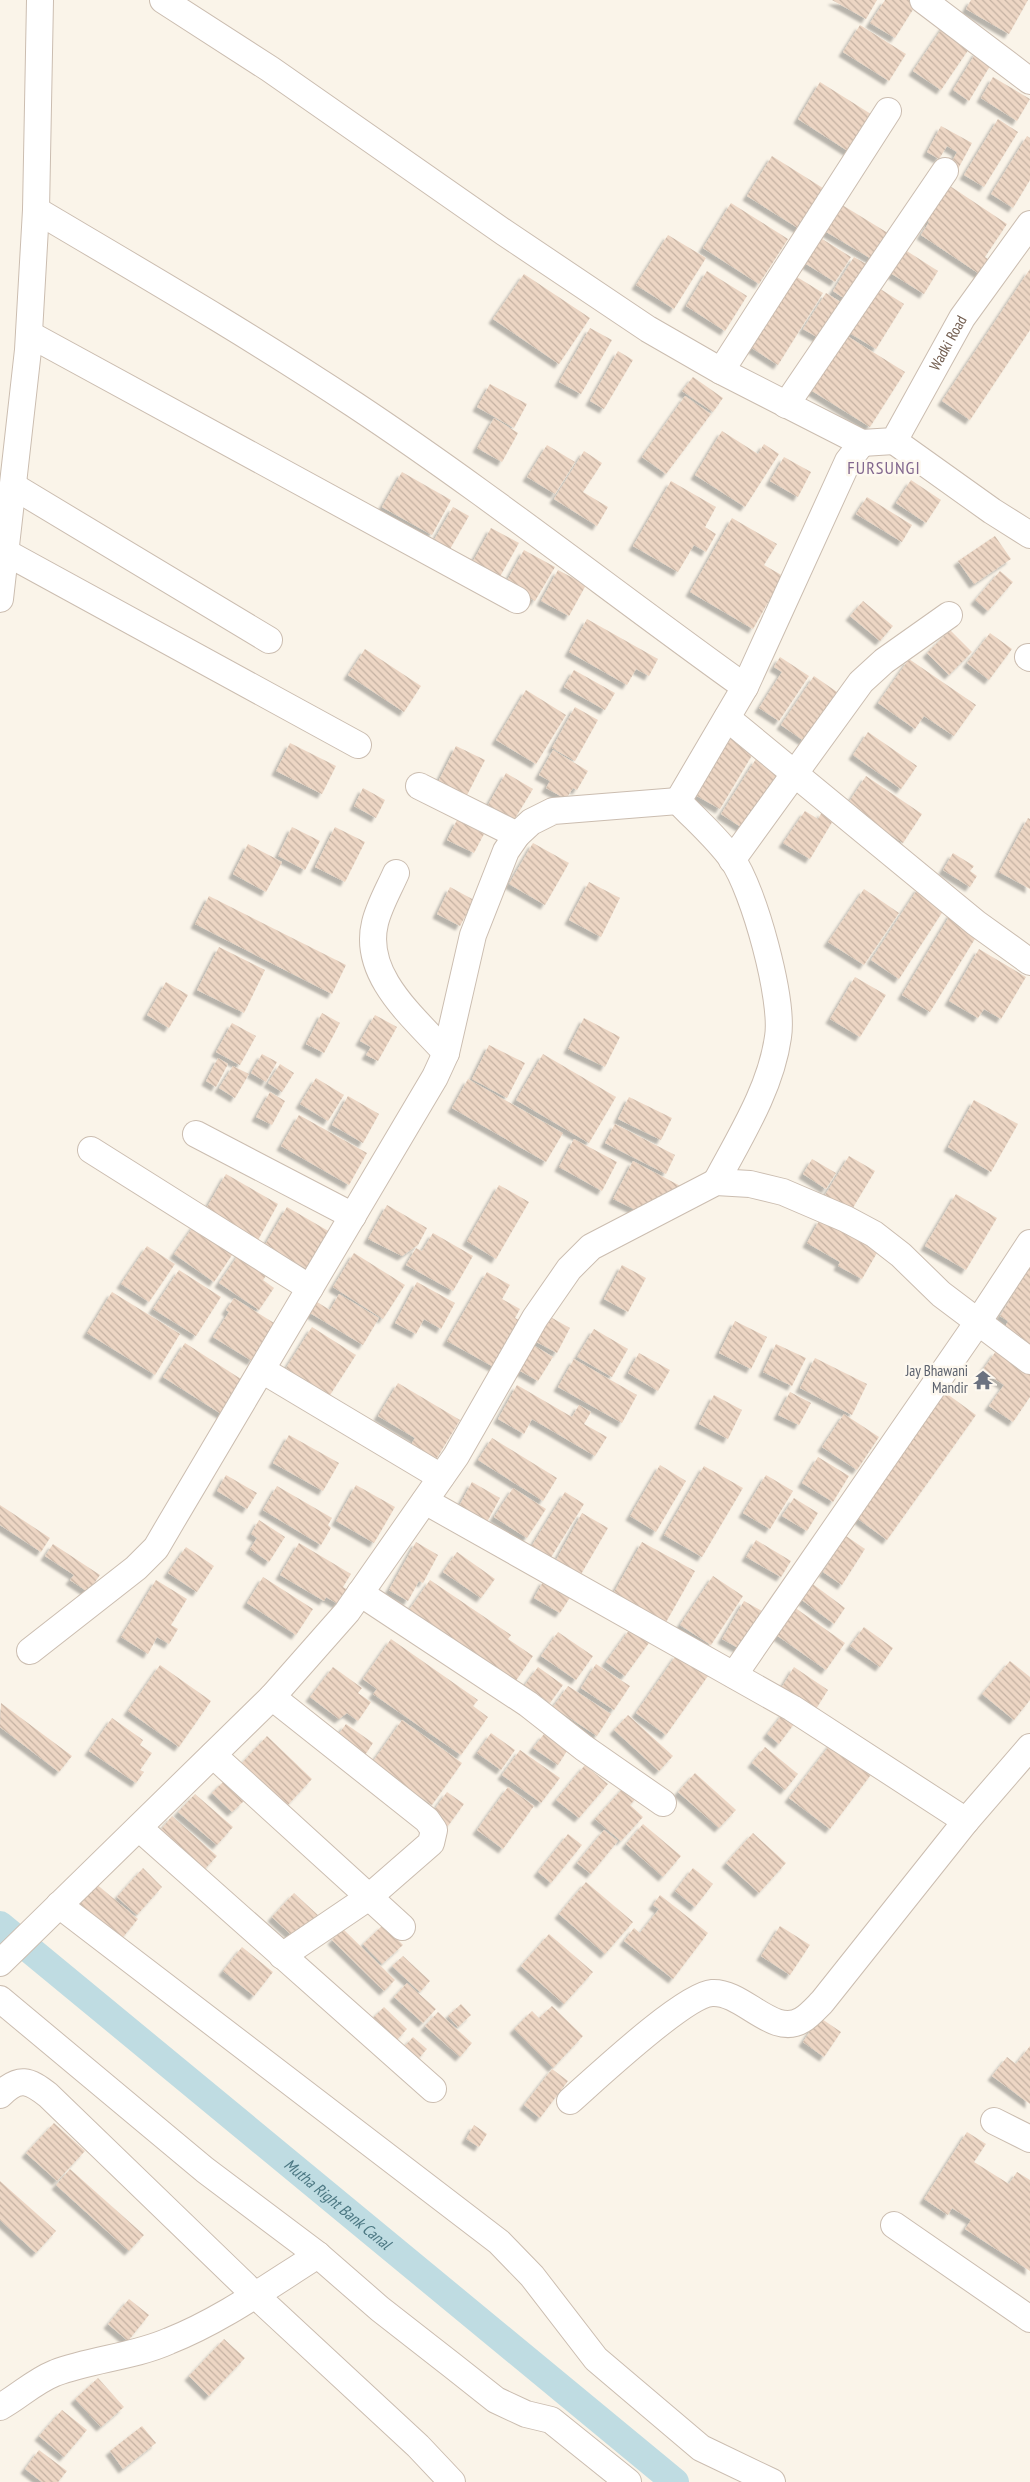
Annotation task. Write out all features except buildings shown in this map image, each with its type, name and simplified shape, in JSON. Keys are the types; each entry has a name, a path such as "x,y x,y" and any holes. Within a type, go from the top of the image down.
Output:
{"street":[{"path":"0,599 29,334 36,210 40,0"},
{"path":"163,0 270,69 505,233 632,318 721,371 862,443 894,441 992,511 1030,535"},
{"path":"923,0 1030,81"},
{"path":"721,371 888,111"},
{"path":"786,404 945,171"},
{"path":"36,210 257,341 357,406 565,554 621,598 745,687"},
{"name":"Wadki Road","path":"894,441 962,318 1030,224"},
{"path":"29,334 516,600"},
{"path":"678,800 745,687 848,461 862,443"},
{"path":"13,486 269,640"},
{"path":"5,552 358,745"},
{"path":"732,860 862,682 884,661 949,615"},
{"path":"726,718 976,923 1030,962"},
{"path":"420,786 516,835"},
{"path":"30,1651 136,1568 156,1548 435,1077 446,1053 473,935 506,851 516,835 531,822 553,812 678,800"},
{"path":"678,800 732,860 758,918 775,991 779,1035 769,1072 744,1130 716,1182"},
{"path":"396,873 374,923 374,953 386,984 446,1053"},
{"path":"196,1134 353,1216"},
{"path":"91,1150 310,1288"},
{"path":"0,1963 272,1697 347,1612 456,1456 535,1318 579,1257 590,1247 716,1182 750,1184 783,1192 846,1219 874,1234 901,1255 941,1294 1030,1362"},
{"path":"734,1675 978,1322 1030,1243"},
{"path":"262,1370 441,1477"},
{"path":"425,1501 792,1708 966,1821"},
{"path":"360,1593 528,1704 584,1748 663,1803"},
{"path":"272,1697 427,1820 434,1830 431,1843 369,1897 282,1956"},
{"path":"570,2101 669,2016 711,1993 731,1996 766,2017 782,2024 794,2024 803,2020 822,2002 966,1821 1030,1747"},
{"path":"213,1755 402,1927"},
{"path":"138,1828 433,2089"},
{"path":"53,1911 499,2242 532,2276 596,2359 692,2441 713,2456 772,2482"},
{"path":"0,1999 205,2170 318,2255 380,2309 496,2400 526,2414 551,2420 628,2482"},
{"path":"0,2095 10,2085 19,2081 33,2084 254,2294 418,2446 452,2482"},
{"path":"994,2121 1030,2139"},
{"path":"894,2225 1030,2319"},
{"path":"0,2407 33,2383 57,2372 135,2353 168,2342 199,2328 318,2255"}],"waterway":[{"name":"Mutha Right Bank Canal","path":"0,1925 675,2482"}],"place":[{"name":"Jay Bhawani Mandir","path":"983,1380"}],"district":[{"name":"FURSUNGI","path":"884,468"}]}
